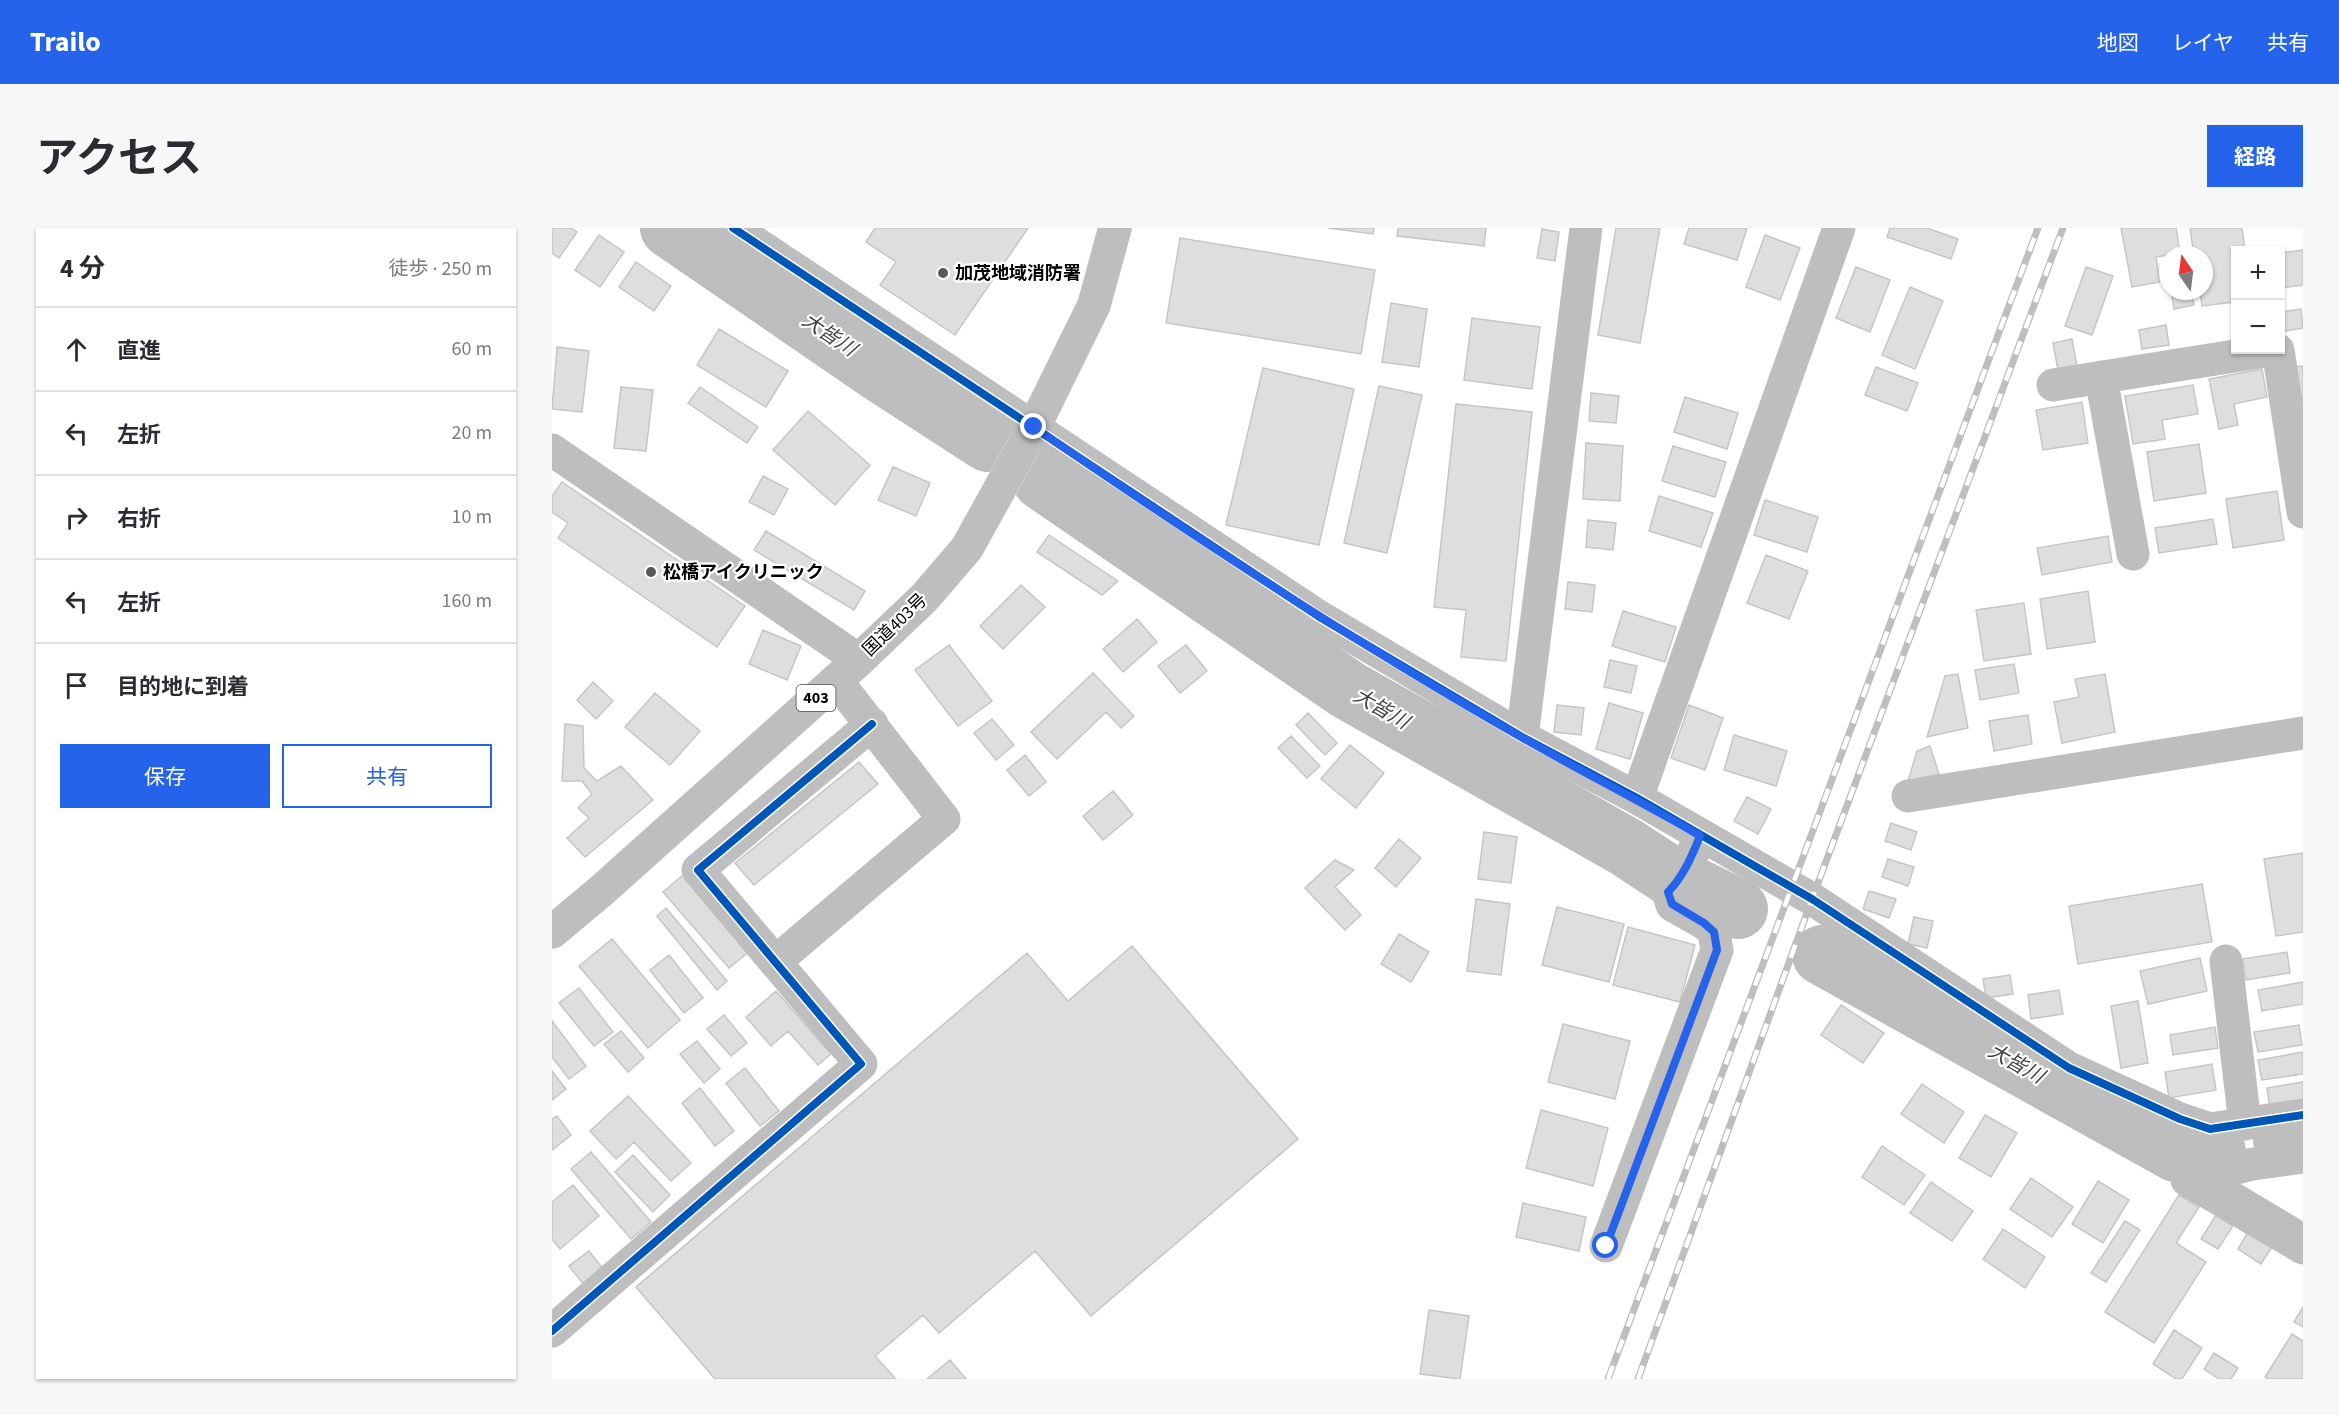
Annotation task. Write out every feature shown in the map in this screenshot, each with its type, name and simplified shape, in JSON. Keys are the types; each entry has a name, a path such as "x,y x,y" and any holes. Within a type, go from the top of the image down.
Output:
{"main road":[{"path":"733,228 1318,616 1522,737 1637,798 1696,846 1812,898 2069,1068 2190,1123 2210,1129 2303,1115"},
{"name":"国道403号","path":"552,932 848,670 925,597 967,548 1034,427 1094,305 1115,228"},
{"path":"1522,737 1586,228"},
{"path":"1637,798 1839,228"},
{"path":"2285,348 2303,345"},
{"path":"2053,385 2247,354"},
{"path":"2280,354 2303,512"},
{"path":"2101,377 2133,554"},
{"path":"552,450 848,670 872,724 944,819 775,962"},
{"path":"552,1331 861,1064 698,870 872,724"},
{"path":"1908,796 2303,733"},
{"path":"1606,1246 1717,950 1714,932 1704,923 1672,904 1668,892 1675,885 1696,846"},
{"path":"2226,961 2245,1124"},
{"path":"2303,1157 2239,1167 2187,1180 2303,1248"}],"building":[{"path":"552,228 571,228 577,232 559,258 552,253"},
{"name":"加茂地域消防署","path":"875,228 1028,228 955,335 880,285 896,262 866,242"},
{"path":"1328,228 1374,228 1373,234"},
{"path":"1398,228 1486,228 1484,246 1397,236"},
{"path":"1616,228 1660,228 1640,343 1598,335"},
{"path":"1689,228 1747,228 1737,260 1684,244"},
{"path":"1890,228 1927,228 1958,239 1951,259 1887,237"},
{"path":"2121,228 2176,228 2179,246 2159,246 2159,256 2156,257 2159,282 2132,287"},
{"path":"2190,228 2242,228 2244,246 2231,246 2231,302 2202,306 2201,300 2213,300 2213,246 2193,246"},
{"path":"1542,229 1559,232 1555,261 1537,258"},
{"path":"599,235 624,252 600,287 575,270"},
{"path":"1765,235 1800,248 1780,300 1746,287"},
{"path":"1180,238 1375,270 1361,354 1166,323"},
{"path":"2303,250 2303,285 2285,287 2285,252"},
{"path":"636,262 671,286 654,311 619,287"},
{"path":"1856,267 1890,280 1870,332 1836,318"},
{"path":"2086,267 2113,276 2092,335 2065,326"},
{"path":"1910,287 1943,301 1915,369 1882,355"},
{"path":"2172,300 2193,300 2194,305 2174,309"},
{"path":"1391,303 1427,309 1419,367 1382,362"},
{"path":"2301,309 2303,328 2285,331 2285,311"},
{"path":"1472,318 1540,327 1532,389 1464,380"},
{"path":"2166,325 2169,345 2142,349 2139,330"},
{"path":"719,329 788,371 766,407 697,365"},
{"path":"2072,339 2077,366 2058,370 2053,343"},
{"path":"557,347 589,351 582,412 552,409"},
{"path":"2303,366 2303,416 2294,367"},
{"path":"1876,367 1918,383 1907,411 1865,395"},
{"path":"1263,368 1354,389 1319,545 1226,525"},
{"path":"2262,369 2267,397 2234,404 2238,425 2219,429 2209,379"},
{"path":"2193,385 2198,414 2162,420 2165,439 2133,444 2125,396"},
{"path":"1379,386 1422,395 1387,553 1344,543"},
{"path":"621,387 653,390 646,451 614,448"},
{"path":"700,387 758,427 747,443 688,403"},
{"path":"1591,393 1619,396 1616,423 1589,421"},
{"path":"1685,397 1738,413 1727,449 1674,432"},
{"path":"2082,402 2088,443 2043,450 2036,410"},
{"path":"1456,404 1532,412 1506,661 1461,657 1466,610 1434,607"},
{"path":"808,411 870,465 835,505 773,450"},
{"path":"1586,443 1623,446 1620,501 1583,499"},
{"path":"2199,444 2206,493 2154,501 2147,452"},
{"path":"1673,446 1726,462 1715,497 1662,481"},
{"path":"893,467 930,483 916,516 878,500"},
{"path":"763,476 788,489 774,515 749,502"},
{"name":"松橋アイクリニック","path":"562,482 745,606 717,647 558,538 568,523 552,512 552,496"},
{"path":"2277,491 2284,540 2233,548 2226,499"},
{"path":"1659,496 1713,513 1701,547 1649,531"},
{"path":"1765,500 1818,517 1807,552 1754,535"},
{"path":"2213,519 2217,544 2159,553 2155,528"},
{"path":"1588,520 1616,523 1613,550 1586,547"},
{"path":"766,531 865,591 854,610 754,550"},
{"path":"1049,535 1118,581 1102,595 1037,552"},
{"path":"2108,536 2112,562 2042,575 2037,548"},
{"path":"1766,555 1808,571 1789,619 1747,603"},
{"path":"1568,582 1595,585 1592,612 1565,609"},
{"path":"1021,585 1045,607 1003,649 980,626"},
{"path":"2088,591 2095,642 2047,649 2040,599"},
{"path":"2024,603 2031,654 1984,661 1976,610"},
{"path":"1623,611 1676,627 1665,662 1612,646"},
{"path":"1137,619 1157,642 1123,672 1103,649"},
{"path":"763,630 801,646 787,680 749,664"},
{"path":"949,645 992,701 958,726 915,670"},
{"path":"1186,645 1207,671 1180,693 1158,666"},
{"path":"1610,660 1637,666 1631,693 1604,687"},
{"path":"2014,664 2019,693 1980,700 1975,670"},
{"path":"1093,673 1134,716 1121,728 1106,712 1057,759 1031,732"},
{"path":"1958,674 1968,728 1927,737 1945,676"},
{"path":"2105,674 2115,732 2062,743 2054,702 2079,697 2075,679"},
{"path":"593,682 613,701 596,719 577,700"},
{"path":"655,693 700,731 670,765 625,727"},
{"path":"1609,703 1643,713 1630,759 1596,749"},
{"path":"1557,705 1584,708 1581,735 1554,732"},
{"path":"1689,705 1723,718 1705,770 1671,758"},
{"path":"1308,713 1337,743 1325,755 1296,725"},
{"path":"2028,715 2032,744 1994,751 1989,721"},
{"path":"992,719 1014,745 996,760 974,733"},
{"path":"565,724 583,726 584,768 597,781 621,766 653,800 585,857 567,838 589,818 578,808 592,794 582,781 562,781"},
{"path":"1734,735 1787,751 1776,786 1724,770"},
{"path":"1291,736 1320,766 1307,778 1278,748"},
{"path":"1350,745 1384,773 1356,808 1321,779"},
{"path":"1930,746 1939,774 1908,781 1917,751"},
{"path":"1025,755 1046,782 1029,796 1007,770"},
{"path":"859,762 878,784 754,885 735,863"},
{"path":"1113,791 1133,815 1103,840 1083,816"},
{"path":"1747,797 1771,809 1758,834 1734,821"},
{"path":"1891,823 1917,832 1911,850 1885,841"},
{"path":"1484,832 1517,837 1511,883 1478,879"},
{"path":"1399,839 1421,858 1396,887 1375,868"},
{"path":"2303,853 2303,932 2276,936 2264,859"},
{"path":"1888,859 1914,867 1908,886 1882,877"},
{"path":"1335,860 1354,870 1335,887 1361,915 1345,930 1305,888"},
{"path":"683,875 750,951 729,968 663,892"},
{"path":"2202,884 2212,942 2078,964 2069,906"},
{"path":"1869,891 1896,899 1889,918 1863,909"},
{"path":"1476,899 1510,904 1501,975 1467,971"},
{"path":"1557,907 1624,924 1609,982 1542,965"},
{"path":"666,908 727,981 717,990 657,916"},
{"path":"1914,917 1933,921 1927,948 1908,944"},
{"path":"1628,927 1695,945 1680,1002 1613,985"},
{"path":"1399,934 1429,952 1411,982 1381,964"},
{"path":"612,939 680,1020 648,1048 579,966"},
{"path":"1132,946 1298,1139 1091,1316 1035,1251 939,1333 923,1315 875,1356 896,1379 715,1379 636,1287 1027,953 1068,1001"},
{"path":"2287,952 2290,973 2246,980 2242,959"},
{"path":"669,955 703,998 684,1013 650,970"},
{"path":"2200,958 2207,991 2148,1004 2140,971"},
{"path":"2010,975 2013,994 1986,998 1983,979"},
{"path":"2303,982 2303,1004 2262,1011 2258,990"},
{"path":"579,988 613,1032 594,1046 559,1003"},
{"path":"2059,990 2063,1014 2031,1019 2028,995"},
{"path":"776,991 831,1054 818,1065 788,1031 771,1046 746,1017"},
{"path":"2138,1001 2148,1063 2121,1068 2111,1006"},
{"path":"1841,1005 1884,1033 1863,1063 1821,1035"},
{"path":"724,1015 747,1043 731,1056 707,1029"},
{"path":"552,1021 586,1066 569,1079 552,1057"},
{"path":"1563,1024 1630,1041 1615,1099 1548,1082"},
{"path":"2299,1025 2302,1045 2258,1052 2254,1032"},
{"path":"2215,1027 2218,1048 2173,1055 2170,1035"},
{"path":"621,1031 644,1058 628,1072 604,1044"},
{"path":"697,1041 720,1069 704,1083 680,1054"},
{"path":"2303,1052 2303,1074 2262,1080 2258,1060"},
{"path":"2212,1064 2216,1090 2169,1098 2165,1072"},
{"path":"745,1068 779,1111 760,1126 726,1083"},
{"path":"552,1071 566,1089 552,1100"},
{"path":"2303,1082 2303,1103 2270,1108 2267,1088"},
{"path":"1922,1084 1964,1112 1944,1143 1901,1114"},
{"path":"700,1088 734,1131 715,1146 682,1103"},
{"path":"628,1096 691,1163 671,1181 634,1142 616,1159 590,1131"},
{"path":"1541,1110 1608,1128 1593,1186 1526,1168"},
{"path":"1985,1115 2017,1133 1991,1177 1959,1158"},
{"path":"557,1116 571,1135 552,1150 552,1119"},
{"path":"1882,1146 1925,1175 1904,1205 1862,1177"},
{"path":"591,1152 651,1222 631,1239 571,1169"},
{"path":"633,1155 670,1195 653,1212 615,1172"},
{"path":"2031,1178 2073,1207 2052,1237 2010,1209"},
{"path":"2098,1181 2129,1200 2103,1243 2072,1224"},
{"path":"1931,1182 1973,1211 1952,1241 1910,1213"},
{"path":"573,1185 599,1216 560,1249 552,1239 552,1202"},
{"path":"2179,1195 2199,1207 2176,1243 2206,1262 2154,1343 2105,1312"},
{"path":"1523,1203 1586,1217 1579,1251 1516,1237"},
{"path":"2216,1215 2233,1226 2218,1249 2201,1239"},
{"path":"2125,1221 2140,1230 2106,1282 2091,1273"},
{"path":"2003,1229 2045,1257 2025,1288 1983,1259"},
{"path":"2248,1232 2272,1247 2261,1264 2238,1249"},
{"path":"589,1251 604,1270 584,1285 569,1266"},
{"path":"2303,1307 2303,1327 2294,1322"},
{"path":"1429,1310 1469,1316 1460,1379 1420,1374"},
{"path":"2174,1330 2202,1348 2182,1379 2176,1379 2153,1364"},
{"path":"2292,1334 2303,1341 2303,1379 2268,1379 2265,1377"},
{"path":"2214,1353 2238,1368 2231,1379 2219,1379 2204,1369"},
{"path":"950,1360 966,1379 927,1379"}],"waterway":[{"name":"大皆川","path":"670,228 877,370 988,442"},
{"name":"大皆川","path":"1042,480 1348,690 1626,847 1667,874 1738,909"},
{"name":"大皆川","path":"1822,955 2176,1152 2216,1151"},
{"name":"大皆川","path":"2283,1140 2303,1136"},
{"path":"2176,1152 2204,1169"},
{"path":"2221,1178 2303,1227"}],"railway":[{"path":"1608,1379 2038,228"},
{"path":"1638,1379 1812,899 2063,228"}],"cycle path":[{"path":"733,228 1318,616 1522,737 1637,798 1812,899 2069,1068 2180,1119 2210,1129 2303,1115"},
{"path":"552,1331 861,1064 698,870 872,724"}],"place":[{"name":"加茂地域消防署","path":"943,273"},
{"name":"松橋アイクリニック","path":"651,572"}],"route":[{"path":"1034,427 1318,616 1522,737 1637,798 1700,836 1692,856 1675,885 1668,892 1672,904 1704,923 1714,932 1717,950 1606,1246"}]}
